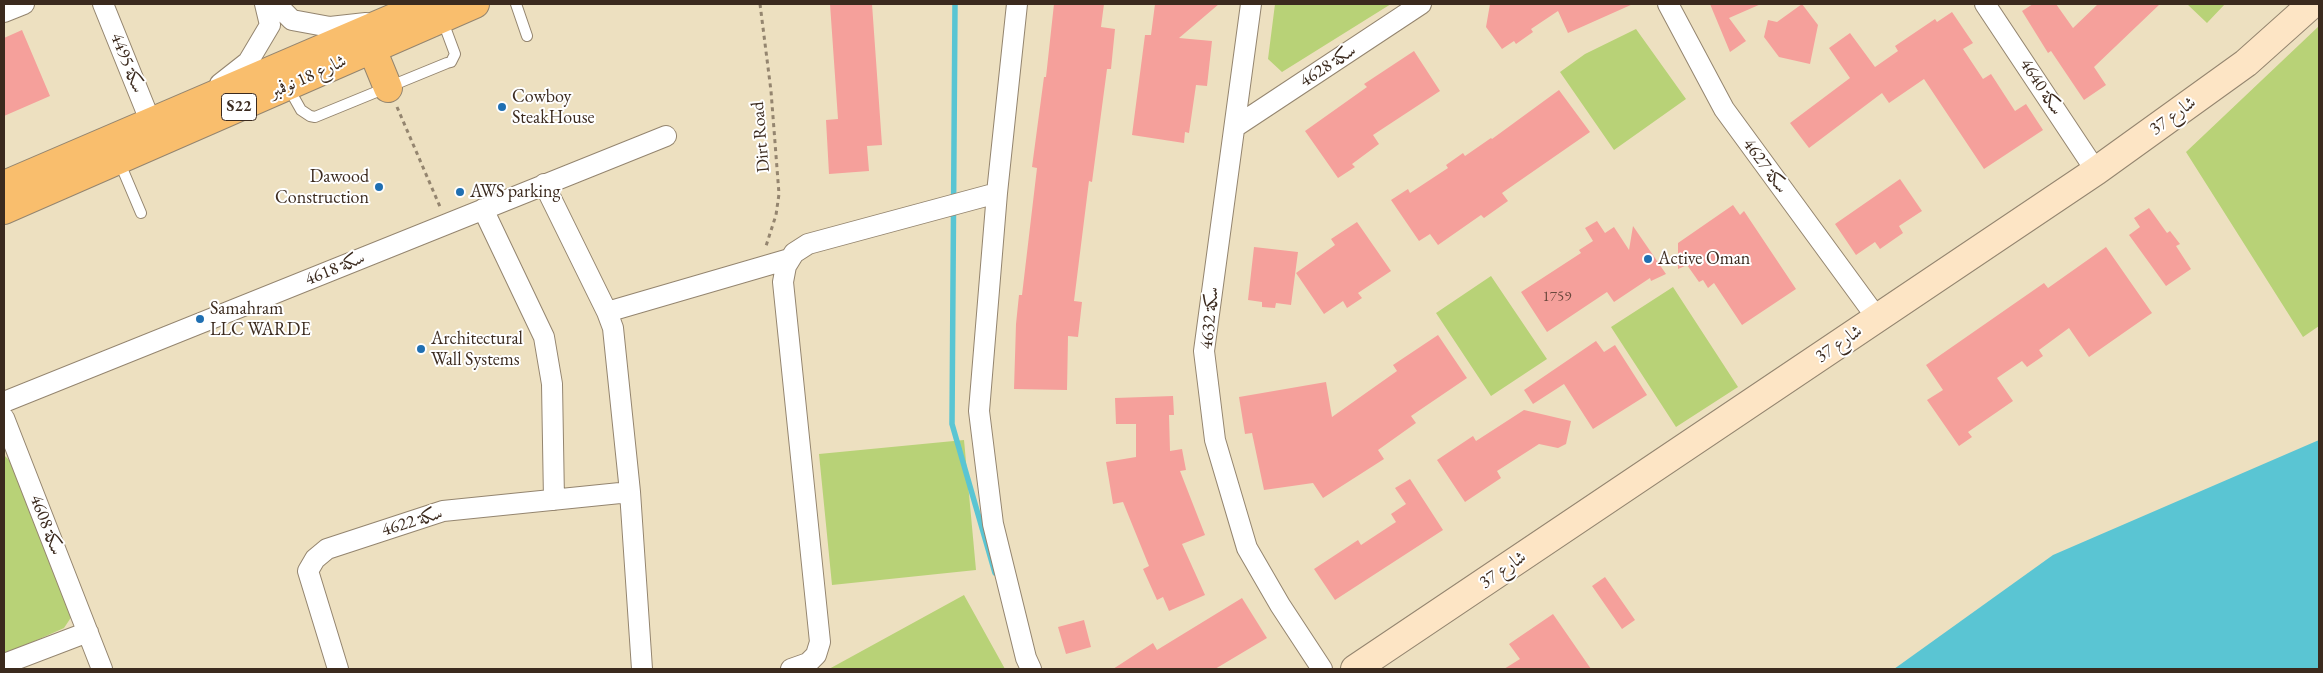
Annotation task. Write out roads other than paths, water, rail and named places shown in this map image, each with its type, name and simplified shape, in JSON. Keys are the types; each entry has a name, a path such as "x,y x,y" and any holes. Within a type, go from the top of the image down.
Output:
{"main road":[{"name":"شارع 18 نوفمبر","path":"4,186 386,22 475,4"},
{"name":"شارع 18 نوفمبر","path":"4,210 372,49 434,11"},
{"path":"372,49 388,88"}],"street":[{"name":"سكة 4495","path":"103,4 150,122"},
{"path":"196,103 248,62 270,25 265,4"},
{"path":"276,4 292,20 330,27 386,22"},
{"path":"1017,4 997,193 980,411 993,524 1026,658 1031,669"},
{"name":"سكة 4632","path":"1252,4 1204,351 1215,440 1246,548 1280,605 1322,669"},
{"name":"سكة 4628","path":"1235,127 1421,4"},
{"name":"سكة 4627","path":"1668,4 1724,109 1877,318"},
{"name":"سكة 4640","path":"1985,4 2096,171"},
{"name":"شارع 37","path":"1355,669 2096,171 2246,63 2312,4"},
{"name":"سكة 4618","path":"4,402 666,136"},
{"path":"544,184 608,312 616,344 630,492 642,669"},
{"path":"791,669 808,663 816,655 820,642 783,282 789,259 794,253 808,244 997,193"},
{"path":"483,209 544,337 552,384 554,500"},
{"path":"608,312 789,259"},
{"name":"سكة 4608","path":"4,418 102,669"},
{"name":"سكة 4622","path":"338,669 308,571 315,560 326,549 443,511 630,492"},
{"path":"4,664 88,632"}],"lane":[{"path":"516,4 527,36"},
{"path":"287,86 301,110 315,117 447,64 454,58 454,50 434,11"},
{"path":"119,160 142,213"}],"water":[{"path":"2319,440 2319,669 1894,669 2053,555"}],"waterway":[{"path":"955,4 952,424 995,573"}],"place":[{"name":"Cowboy SteakHouse","path":"502,107"},
{"name":"Dawood Construction","path":"379,187"},
{"name":"AWS parking","path":"460,192"},
{"name":"Active Oman","path":"1648,259"},
{"name":"Samahram LLC WARDE","path":"200,319"},
{"name":"Architectural Wall Systems","path":"421,349"}]}
